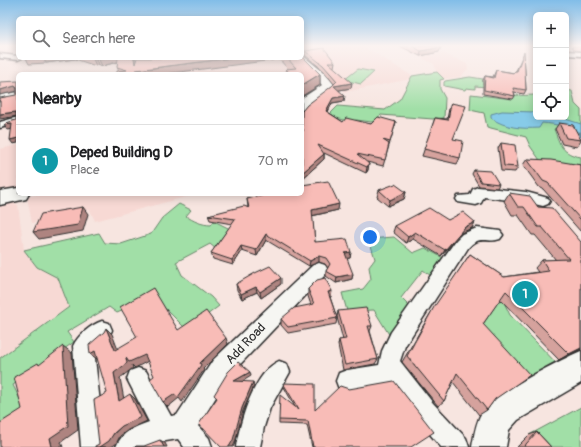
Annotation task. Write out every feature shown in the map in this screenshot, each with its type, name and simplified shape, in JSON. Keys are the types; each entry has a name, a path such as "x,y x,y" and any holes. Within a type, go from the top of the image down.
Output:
{"street":[{"path":"304,100 326,89 329,85 311,67"},
{"path":"0,98 16,95"},
{"path":"0,125 16,121"},
{"path":"463,199 476,200 478,192 543,200"},
{"path":"0,198 16,195"},
{"path":"457,447 424,410 389,364 392,351 398,339 455,252 468,238 477,234 495,235"},
{"name":"Add Road","path":"174,428 222,368 319,270"},
{"path":"94,447 83,346 102,330"},
{"path":"489,447 494,422 506,409 581,366"},
{"path":"248,447 252,428 260,404 271,381 279,372"},
{"path":"347,381 395,373"},
{"path":"138,379 174,428 200,447"},
{"path":"128,447 138,439 156,430 174,428"}],"shaded area":[{"path":"171,67 305,67 322,85 314,91 304,95 304,72 132,72"},
{"path":"318,67 397,67 412,76 411,79 345,92"},
{"path":"435,67 468,67 468,69 460,77 444,79 437,72"},
{"path":"16,145 16,190 0,194 0,149"},
{"path":"189,196 95,221 90,210 32,223 27,197"},
{"path":"8,200 18,205 24,250 37,267 58,278 69,307 0,358 0,202"}],"green space":[{"path":"358,69 374,72 361,84 344,80"},
{"path":"437,72 444,79 440,80 440,89 445,98 444,118 433,119 381,115 372,122 356,120 352,122 328,116 338,106 385,110 400,99 412,76"},
{"path":"470,77 483,79 483,84 486,87 475,86 475,89 466,88 465,90 444,86 445,81"},
{"path":"569,90 572,91 575,104 581,110 581,134 577,131 554,129 563,148 570,154 581,157 581,168 542,163 530,146 526,137 487,127 484,113 470,110 471,94 513,99 515,95 533,95 533,120 569,120"},
{"path":"179,204 191,210 186,216 195,221 211,225 214,221 230,229 216,249 210,244 176,262 182,275 211,297 219,306 187,330 154,297 117,313 109,307 67,332 74,342 13,385 26,412 0,429 0,358 69,307 58,278 37,267 24,250 99,233 105,243 121,244 151,234 162,218"},
{"path":"394,237 413,253 425,248 447,260 434,278 423,270 401,298 413,310 390,336 374,310 347,311 342,293 363,289 371,279 369,267 375,259 369,239"},
{"path":"501,296 510,315 561,368 527,387 477,331"},
{"path":"581,407 581,447 540,447 529,435"}],"water":[{"path":"502,111 533,112 533,120 568,120 581,124 581,134 558,125 547,123 542,123 539,128 508,126 491,118 491,114"}],"building":[{"path":"117,67 161,67 136,70 136,72 117,72 127,70"},
{"path":"295,67 313,67 320,74 304,84 304,72 288,72 286,69 296,68"},
{"path":"325,67 334,67 352,83 334,86 345,96 333,98 326,111 343,122 346,118 371,124 378,117 396,122 390,142 383,140 389,144 385,160 357,154 369,164 367,167 318,145 324,154 304,171 304,109 337,81"},
{"path":"519,67 525,67 526,90 513,88 515,96 484,90 485,76 494,78 496,70 514,73 517,71"},
{"path":"16,81 16,87 0,90 0,82"},
{"path":"16,95 16,112 0,114 0,98"},
{"path":"451,103 466,106 453,139 463,141 460,158 424,149 435,118 448,120"},
{"path":"16,120 16,138 10,140 12,124 4,125"},
{"path":"559,123 573,125 581,140 566,138"},
{"path":"501,143 515,145 518,167 504,166"},
{"path":"527,159 551,160 581,165 581,220 548,183 543,181"},
{"path":"474,170 491,171 499,184 481,182"},
{"path":"328,181 339,204 312,210 315,242 347,239 351,252 345,253 353,274 337,277 326,271 330,264 326,258 319,256 310,261 266,234 256,250 241,246 232,260 211,253 235,219 208,215 244,206 249,208 247,199 260,196 304,196 304,185"},
{"path":"395,184 406,192 390,200 379,190"},
{"path":"509,193 530,196 538,207 552,208 581,242 581,348 569,354 506,291 483,324 530,375 495,399 487,410 457,373 444,401 407,356 434,307 470,254 504,277 549,271 542,260 569,259 542,227 538,227 524,207 518,207"},
{"path":"83,207 78,225 33,232 41,214"},
{"path":"429,208 448,220 463,212 475,222 465,227 445,250 415,232 408,237 395,226"},
{"path":"270,266 281,278 260,292 256,287 241,294 236,284"},
{"path":"325,278 332,291 328,292 337,318 288,327 281,319 294,308 314,304 308,289 317,280"},
{"path":"153,288 178,330 206,311 226,338 200,363 201,365 178,397 175,394 163,402 150,379 154,376 145,355 129,362 126,358 127,363 114,373 119,401 130,394 141,417 122,426 114,433 109,441 100,447 95,447 99,444 94,400 107,393 95,351 90,354 89,345 104,332 106,328 115,350 137,337 120,307"},
{"path":"366,308 372,326 368,326 378,359 345,365 339,340 346,339 338,311"},
{"path":"63,346 68,426 50,438 52,447 0,447 0,423 22,409 14,377 38,363 39,365"},
{"path":"238,362 250,372 234,381 253,382 242,408 233,440 229,447 221,447 199,424 217,398 214,395 228,372"},
{"path":"394,381 434,432 411,447 313,447 308,421 279,420 280,395 299,410 283,383 315,384 315,410 340,386 349,389"},
{"path":"537,432 551,447 525,447"},
{"path":"160,440 164,447 135,447 144,446"}],"place":[{"name":"Deped Building D","path":"525,294"}]}
